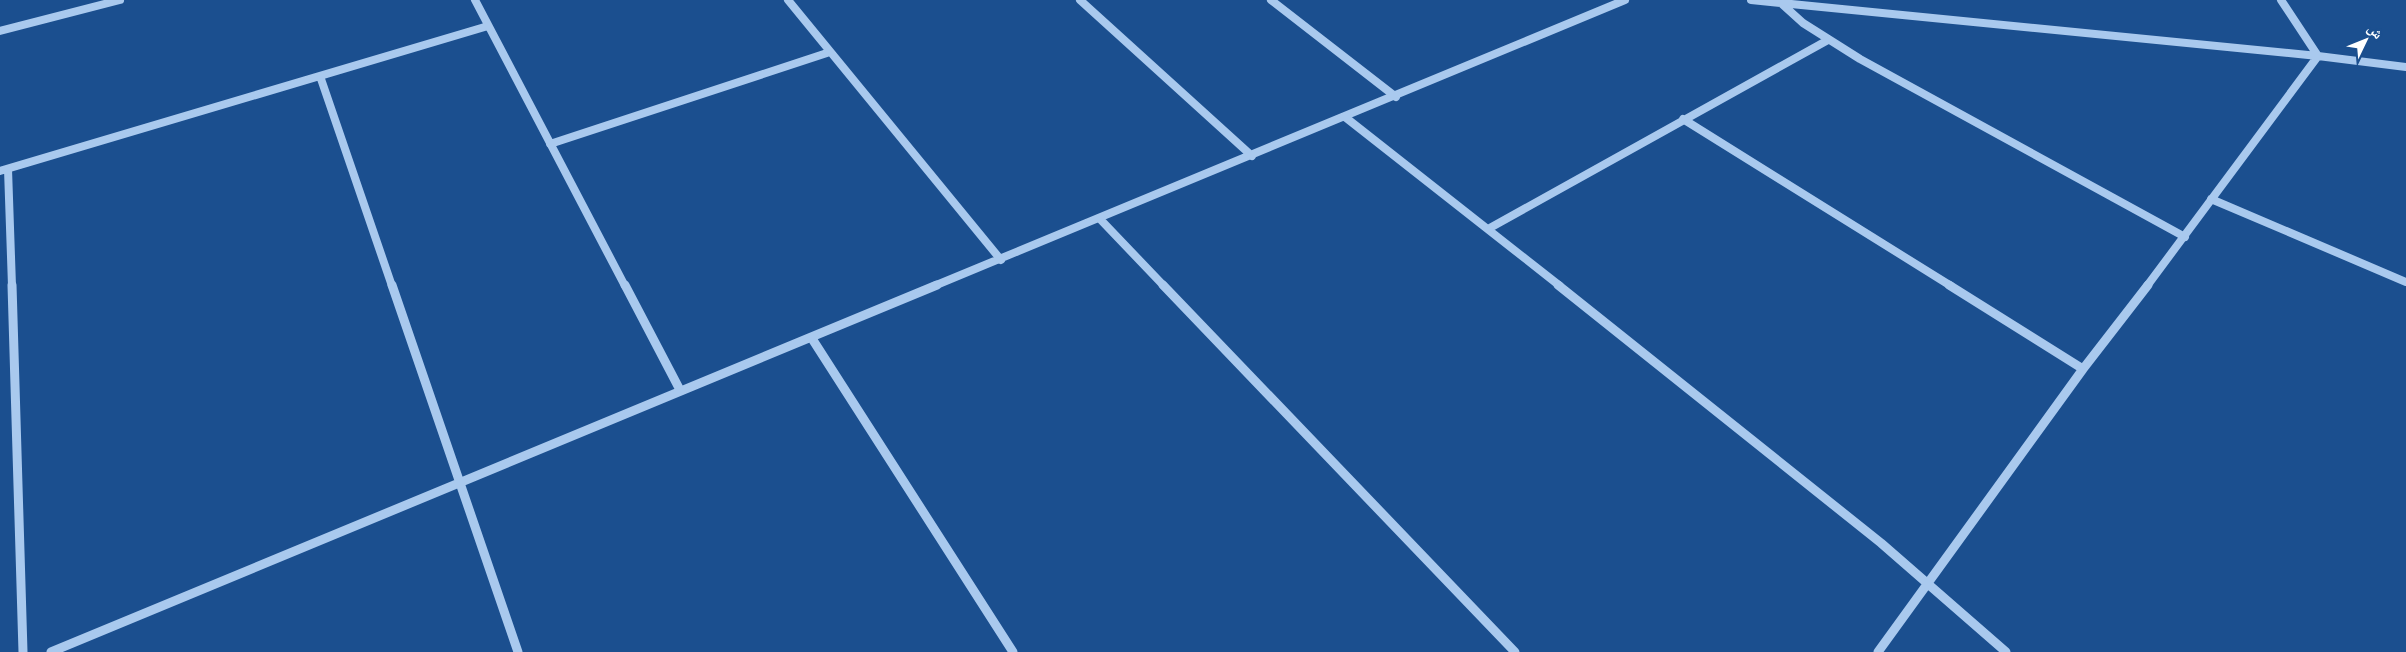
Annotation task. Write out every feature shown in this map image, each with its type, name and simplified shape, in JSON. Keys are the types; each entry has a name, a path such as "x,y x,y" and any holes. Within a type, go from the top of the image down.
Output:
{"street":[{"path":"0,31 120,0"},
{"path":"475,0 680,390"},
{"path":"788,0 1001,260"},
{"path":"1080,0 1252,156"},
{"path":"1271,0 1396,97"},
{"path":"51,652 680,390 1396,97 1625,0"},
{"path":"1751,0 2318,56 2406,67"},
{"path":"2281,0 2318,56"},
{"path":"1782,4 1803,23 1828,40 2185,237"},
{"path":"23,652 4,170 488,26"},
{"path":"1488,228 1682,119 1828,40"},
{"path":"550,144 830,52"},
{"path":"1878,652 2083,369 2185,237 2211,199 2318,56"},
{"path":"320,76 518,652"},
{"path":"1344,117 1488,228 1881,543 2006,652"},
{"path":"1682,119 2083,369"},
{"path":"2211,199 2406,282"},
{"path":"1100,219 1515,652"},
{"path":"811,338 1013,652"}]}
